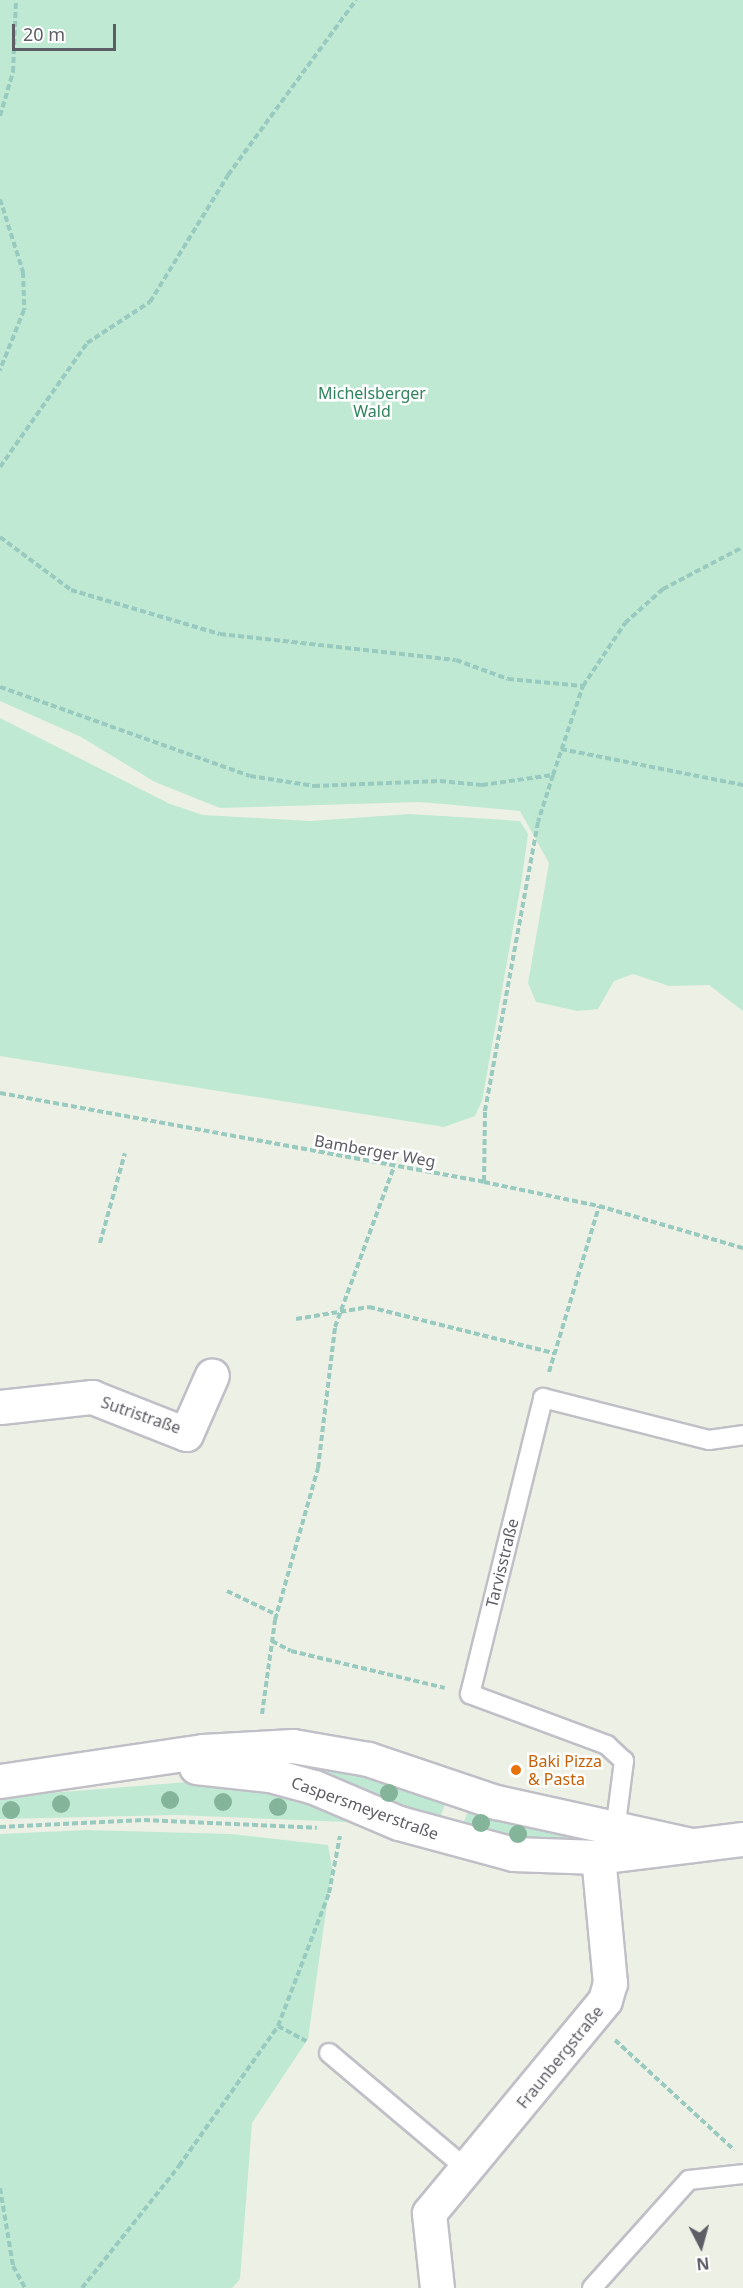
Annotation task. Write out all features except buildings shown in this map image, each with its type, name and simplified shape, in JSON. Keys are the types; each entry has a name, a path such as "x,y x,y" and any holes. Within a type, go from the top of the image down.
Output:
{"street":[{"name":"Sutristraße","path":"0,1407 92,1397 186,1434 212,1375"},
{"name":"Caspersmeyerstraße","path":"0,1781 260,1748 293,1746 368,1759 496,1802 606,1844"},
{"name":"Caspersmeyerstraße","path":"145,1763 270,1775 399,1823 513,1854 606,1844 691,1845 743,1839"},
{"name":"Fraunbergstraße","path":"438,2288 429,2213 468,2170 592,2020 610,1983 606,1844"}],"lane":[{"path":"543,1398 709,1440 743,1436"},
{"name":"Tarvisstraße","path":"470,1694 543,1398"},
{"path":"470,1694 607,1745 624,1761 606,1844"},
{"path":"329,2053 468,2170"},
{"path":"591,2288 689,2180 740,2174"}],"path":[{"path":"0,116 13,72 16,0"},
{"path":"0,467 87,343 150,302 228,175 356,0"},
{"path":"0,199 23,272 24,310 0,370"},
{"path":"0,537 71,590 220,634 456,660 508,679 584,686"},
{"path":"484,1182 484,1112 538,822 584,686 625,623 663,589 743,547"},
{"path":"0,687 250,776 314,786 429,781 482,786 553,775"},
{"path":"561,749 743,785"},
{"name":"Bamberger Weg","path":"0,1093 484,1182 599,1206 743,1248"},
{"path":"100,1243 125,1153"},
{"path":"260,1748 272,1641 277,1615 318,1468 339,1312 394,1167"},
{"path":"543,1398 554,1353 599,1206"},
{"path":"296,1318 369,1307 554,1353"},
{"path":"227,1591 277,1615"},
{"path":"272,1641 291,1651 470,1694"},
{"path":"0,1827 144,1820 341,1829 329,1893 278,2026 179,2166 82,2288"},
{"path":"592,2020 734,2144 740,2174"},
{"path":"0,2188 13,2266 25,2288"}],"green space":[{"name":"Michelsberger Wald","path":"0,0 743,0 743,1011 709,985 669,986 633,974 614,981 598,1009 578,1011 536,1002 528,983 549,863 520,811 420,802 220,808 155,782 81,737 0,701"},
{"path":"0,718 170,804 203,815 310,821 410,814 520,821 528,834 521,884 482,1101 475,1116 444,1127 0,1056"},
{"path":"293,1757 449,1795 438,1822 271,1764"},
{"path":"213,1780 242,1782 349,1813 345,1822 176,1815 0,1819 0,1797"},
{"path":"471,1802 588,1837 590,1842 573,1849 461,1830"},
{"path":"86,1830 231,1834 328,1845 332,1868 308,2039 252,2123 240,2279 232,2288 0,2288 0,1834"}],"place":[{"name":"Baki Pizza & Pasta","path":"516,1770"}]}
